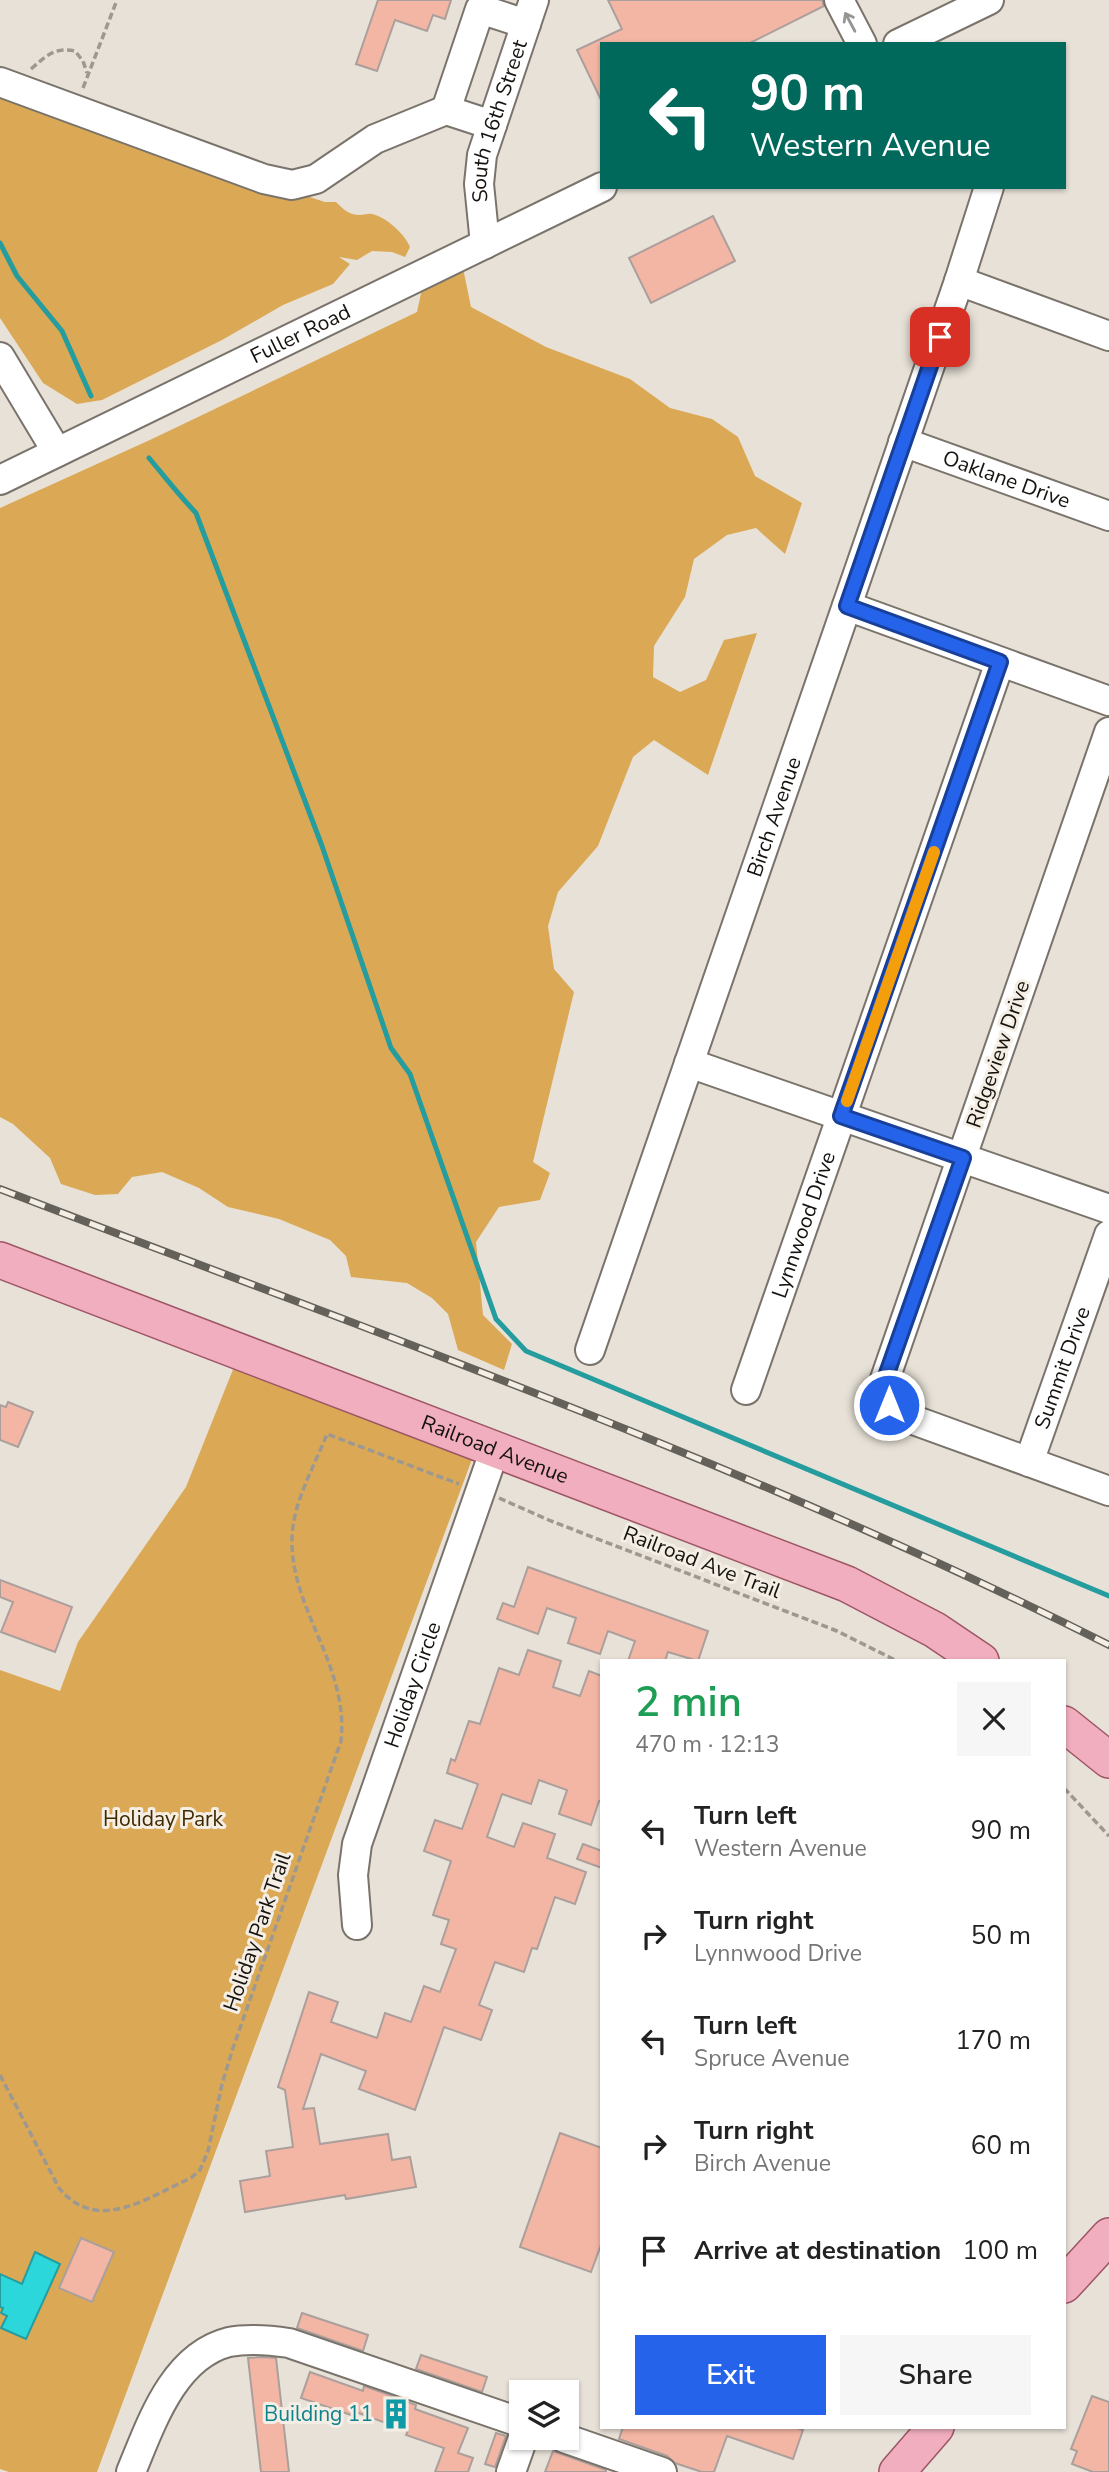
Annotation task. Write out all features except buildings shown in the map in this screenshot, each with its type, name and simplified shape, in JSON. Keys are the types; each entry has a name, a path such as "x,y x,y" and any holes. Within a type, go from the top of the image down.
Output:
{"main road":[{"name":"Railroad Avenue","path":"0,1260 847,1584 935,1630 978,1659"},
{"path":"1066,1726 1107,1766"},
{"path":"1066,2284 1109,2236"},
{"path":"897,2472 934,2429"}],"street":[{"path":"839,0 861,42"},
{"path":"902,42 989,0"},
{"path":"446,110 480,9 530,12"},
{"name":"South 16th Street","path":"485,244 479,184 482,155 530,12"},
{"path":"11,86 264,179 292,185 316,179 375,139 446,110 492,125"},
{"name":"Fuller Road","path":"0,480 600,188"},
{"name":"Birch Avenue","path":"590,1350 988,189"},
{"path":"958,283 1109,336"},
{"path":"0,357 57,452"},
{"name":"Oaklane Drive","path":"903,442 1109,516"},
{"path":"847,606 1109,701"},
{"name":"Lynnwood Drive","path":"746,1390 1000,662"},
{"name":"Ridgeview Drive","path":"1029,1462 897,1414 889,1405 884,1390 885,1379 1109,732"},
{"path":"689,1063 1109,1209"},
{"name":"Summit Drive","path":"1029,1462 1109,1235"},
{"name":"Holiday Circle","path":"357,1925 353,1875 357,1844 495,1449"},
{"path":"1029,1462 1109,1491"},
{"path":"131,2472 162,2403 180,2373 216,2347 231,2342 268,2340 289,2343 509,2419"},
{"path":"579,2443 662,2472"},
{"path":"511,2472 519,2450"}],"path":[{"path":"91,115 82,96 117,0"},
{"path":"11,86 52,52 63,48 75,51 83,61 88,75"},
{"name":"Holiday Park Trail","path":"0,2075 59,2188 68,2199 79,2206 107,2212 122,2209 191,2178 200,2170 208,2151 222,2084 233,2048 341,1741 344,1719 337,1685 294,1572 292,1539 302,1499 327,1434 470,1488"},
{"name":"Railroad Ave Trail","path":"495,1497 837,1631 893,1659"},
{"path":"1066,1790 1109,1836"}],"green space":[{"path":"0,97 325,202 336,202 353,214 377,216 389,222 410,247 405,257 392,252 372,251 357,260 339,257 350,264 333,284 283,305 222,340 102,400 77,404 43,383 0,318"},
{"path":"463,268 471,307 546,347 630,379 670,408 712,419 738,437 755,476 802,503 785,554 756,528 727,535 694,559 685,597 654,646 653,677 680,692 706,680 724,640 757,633 708,775 654,740 633,757 598,846 558,892 548,926 554,969 574,992 533,1162 550,1173 540,1200 499,1207 476,1242 483,1315 512,1344 504,1370 458,1350 448,1314 432,1298 407,1283 351,1277 346,1256 330,1240 279,1219 228,1207 199,1188 162,1172 132,1177 118,1194 95,1195 61,1184 50,1158 13,1124 0,1117 0,508 152,439 417,312 422,289"},
{"name":"Holiday Park","path":"240,1352 478,1443 97,2472 9,2472 0,2469 0,1670 60,1691 78,1642 186,1487"}],"water":[{"path":"35,2252 60,2264 26,2339 1,2328 7,2316 1,2313 3,2308 0,2307 0,2274 22,2284"}],"waterway":[{"path":"0,243 17,276 62,331 91,396"},
{"path":"149,458 196,513 322,846 391,1048 410,1074 496,1319 526,1351 1109,1596"}],"railway":[{"path":"0,1189 421,1349 700,1459 838,1518 1109,1645"}],"slow traffic":[{"path":"847,1101 934,852"}],"place":[{"name":"Building 11","path":"396,2414"}],"route":[{"path":"889,1405 884,1390 885,1379 963,1158 841,1116 1000,662 847,606 940,337"}]}
